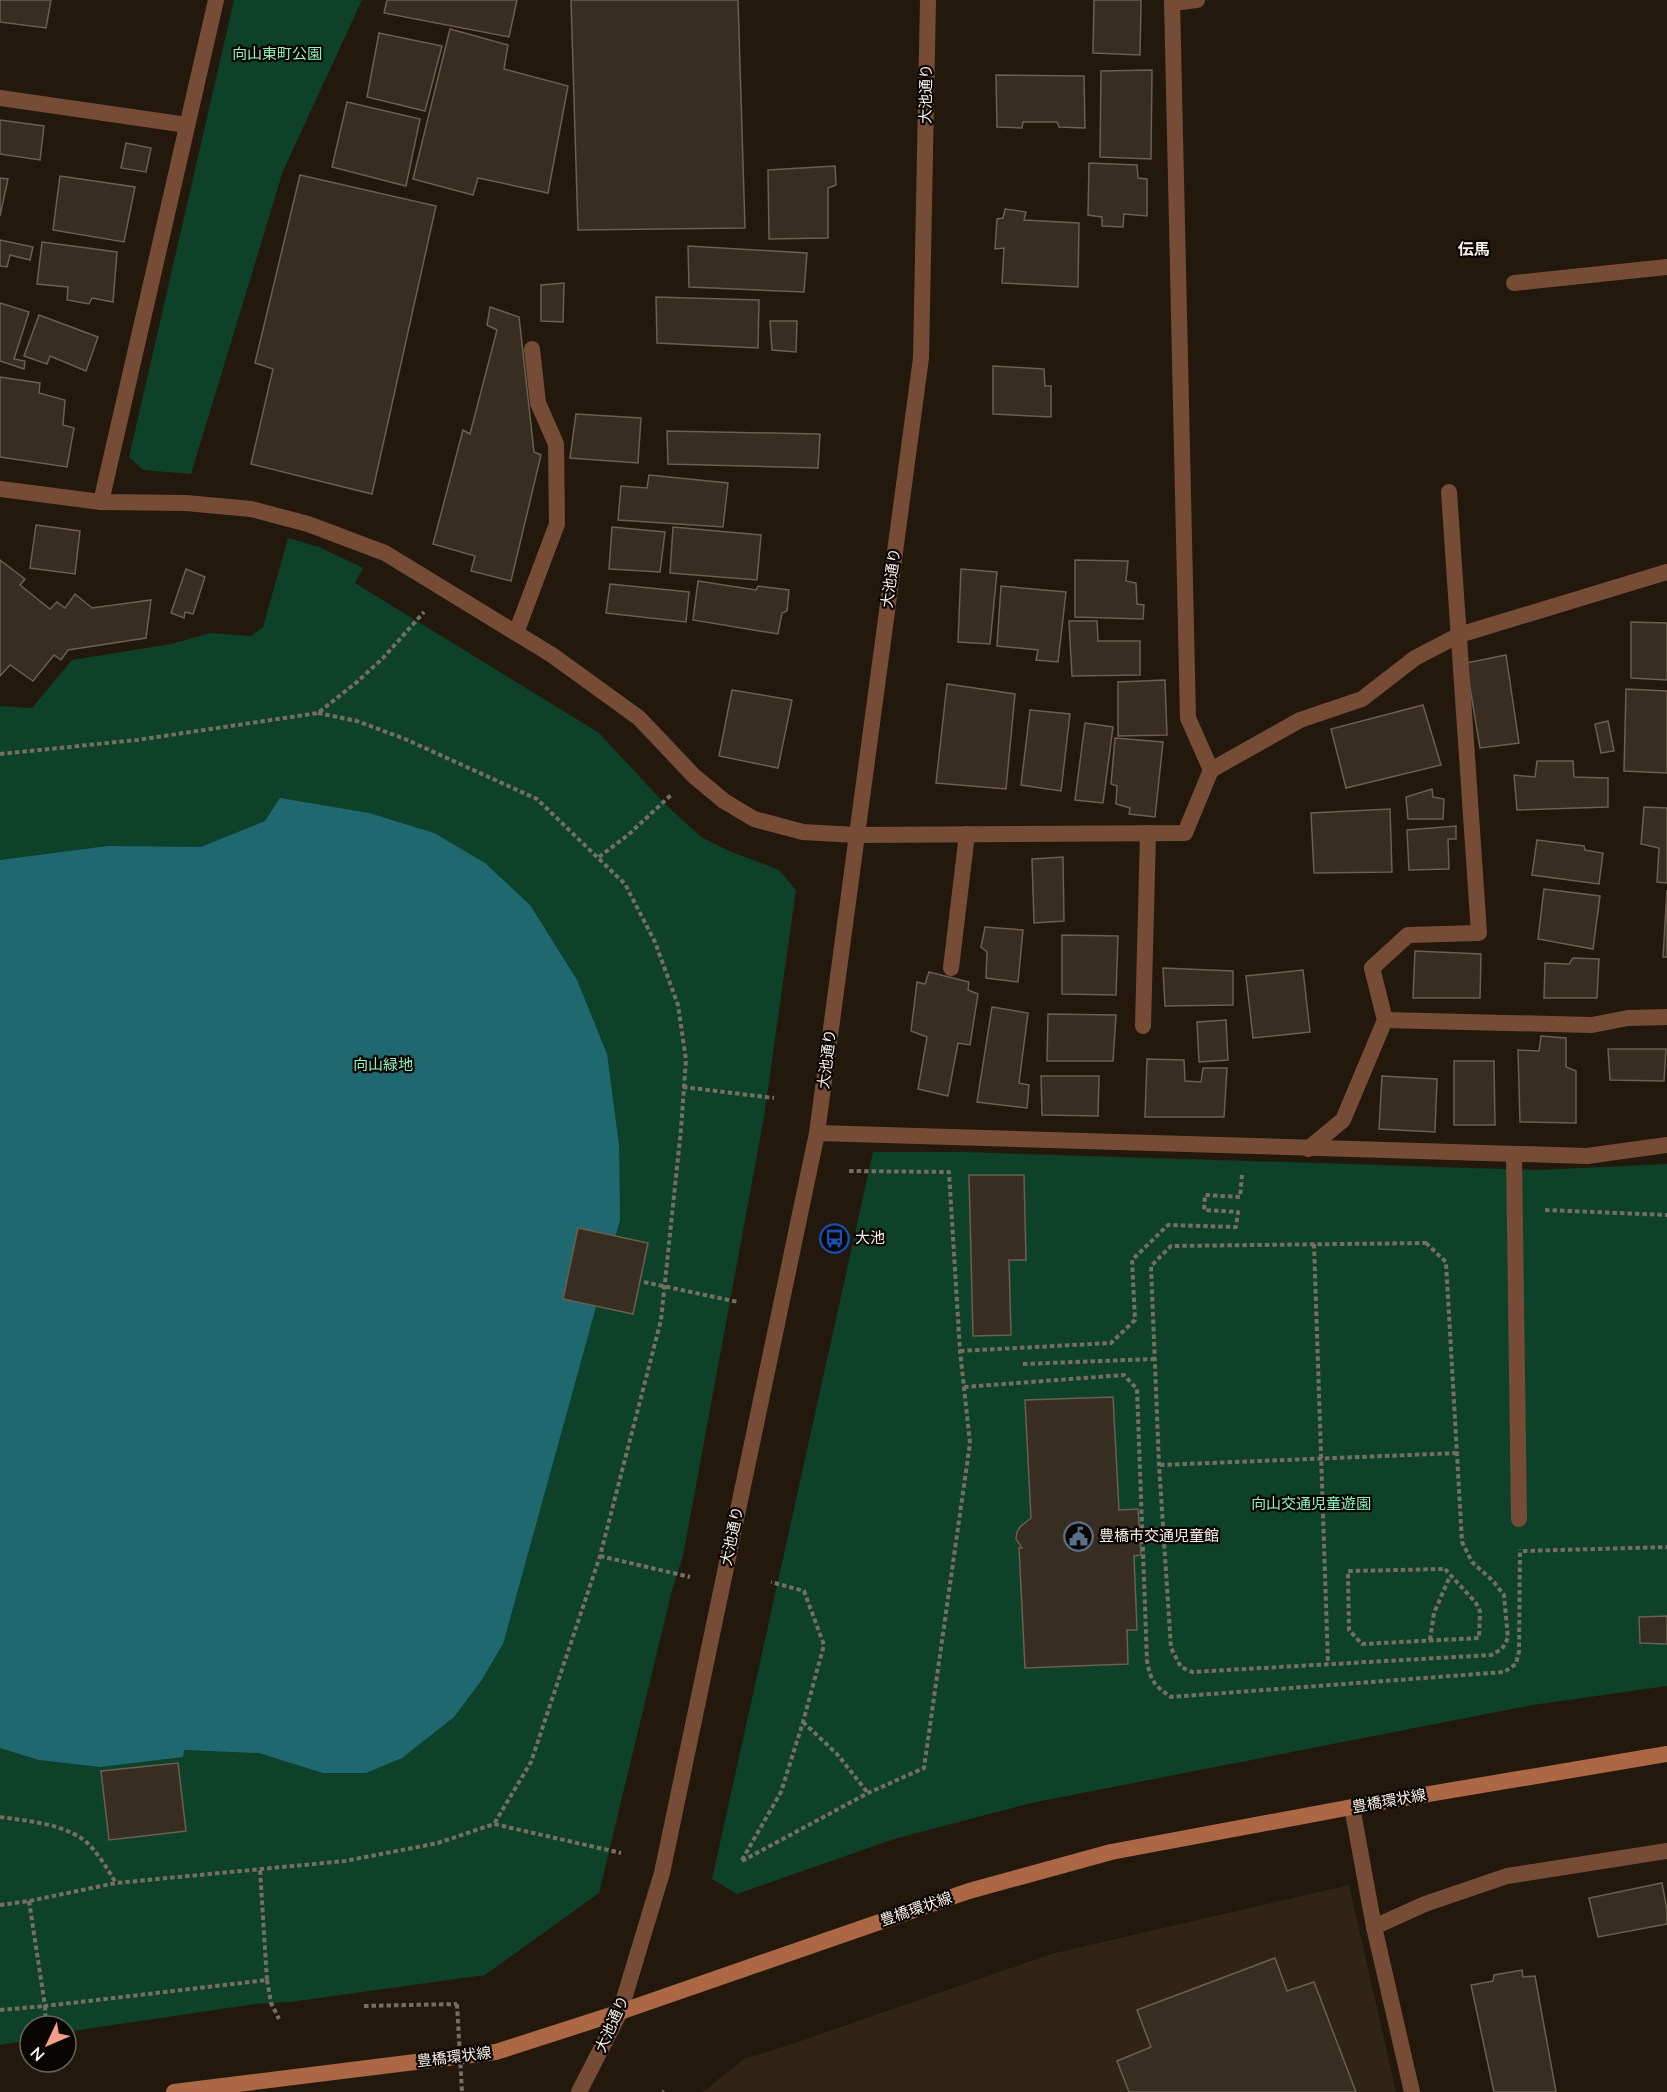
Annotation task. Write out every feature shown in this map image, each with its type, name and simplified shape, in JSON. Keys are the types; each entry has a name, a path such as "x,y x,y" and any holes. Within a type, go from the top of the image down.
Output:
{"main road":[{"name":"豊橋環状線","path":"174,2092 496,2052 620,2012 969,1891 1111,1851 1352,1807 1667,1754"}],"street":[{"path":"101,502 216,0"},
{"name":"大池通り","path":"579,2092 620,2012 662,1873 817,1133 921,358 928,0"},
{"path":"1197,0 1172,2 1188,718 1211,770"},
{"path":"0,98 187,125"},
{"path":"1514,283 1667,267"},
{"path":"516,633 557,524 556,444 538,403 532,349"},
{"path":"0,489 101,502 186,503 251,509 308,524 385,553 552,655 639,718 694,776 724,801 754,819 803,832 856,835 1185,833 1211,770 1300,720 1362,699 1415,658 1460,635 1667,572"},
{"path":"1308,1149 1343,1120 1386,1020 1372,968 1408,935 1479,933 1449,492"},
{"path":"1143,1026 1148,833"},
{"path":"951,968 967,834"},
{"path":"1386,1020 1592,1025 1628,1018 1667,1017"},
{"path":"817,1133 1587,1156 1667,1145"},
{"path":"1514,1154 1519,1519"},
{"path":"1352,1807 1374,1927 1412,2092"},
{"path":"1374,1927 1425,1904 1507,1876 1667,1851"}],"path":[{"path":"318,713 383,658 424,612"},
{"path":"0,754 137,740 318,713 357,721 405,739 537,800 626,885 655,942 678,1005 686,1060 661,1320 600,1556 531,1762 494,1824"},
{"path":"599,857 628,835 671,795"},
{"path":"682,1087 774,1098"},
{"path":"771,1582 804,1591 824,1646 781,1792 742,1860 868,1793 924,1768 970,1443 960,1351 949,1172 849,1171"},
{"path":"960,1351 1111,1343 1135,1320 1132,1260 1168,1225 1236,1227 1238,1212 1204,1210 1205,1195 1240,1197"},
{"path":"1515,1208 1667,1215"},
{"path":"1426,1243 1446,1262 1459,1453 1462,1542 1472,1562 1493,1581 1504,1595 1508,1638 1502,1649 1491,1655 1192,1672 1181,1667 1171,1648 1154,1359 1151,1266 1171,1246 1426,1243"},
{"path":"1314,1244 1328,1664"},
{"path":"644,1282 738,1302"},
{"path":"1023,1364 1154,1359"},
{"path":"964,1387 1124,1375 1137,1389 1146,1661 1155,1686 1171,1697 1504,1672 1516,1664 1519,1651 1519,1519"},
{"path":"1159,1465 1459,1453"},
{"path":"1520,1551 1667,1547"},
{"path":"600,1556 690,1576"},
{"path":"1445,1569 1476,1603 1480,1611 1479,1638 1430,1641 1362,1644 1349,1630 1348,1571 1445,1569"},
{"path":"1430,1641 1434,1613 1450,1576"},
{"path":"803,1722 837,1754 868,1793"},
{"path":"0,1816 62,1828 84,1839 116,1883"},
{"path":"0,1905 116,1883 345,1861 438,1843 494,1824 621,1853"},
{"path":"260,1870 267,1980 271,2003 279,2019"},
{"path":"29,1901 45,2014"},
{"path":"0,2010 267,1980"},
{"path":"364,2006 457,2004 462,2092"}],"shaded area":[{"path":"1349,1885 1396,2092 702,2092 746,2058 1051,1954"}],"green space":[{"name":"向山東町公園","path":"234,0 362,0 283,171 191,474 143,470 129,457"},
{"name":"向山緑地","path":"288,538 319,547 363,568 355,583 599,733 664,803 701,837 729,851 779,870 796,890 764,1117 683,1556 672,1590 599,1893 485,1975 290,2002 255,2004 78,2030 78,2014 18,2014 18,2042 0,2045 0,706 32,708 72,660 171,644 210,633 251,636 263,627"},
{"name":"向山交通児童遊園","path":"873,1152 964,1152 1537,1170 1667,1164 1667,1686 1533,1705 1031,1803 894,1839 737,1894 712,1879"}],"water":[{"path":"280,798 369,813 434,833 485,863 530,905 577,980 607,1054 619,1145 620,1220 503,1644 481,1681 454,1717 402,1758 366,1773 323,1773 259,1753 184,1750 183,1757 100,1767 39,1760 0,1748 0,860 108,846 201,847 265,821"}],"building":[{"path":"0,0 51,0 46,28 0,22"},
{"path":"387,0 517,0 509,37 384,13"},
{"path":"571,0 738,0 745,228 578,230"},
{"path":"1094,0 1141,0 1140,55 1093,53"},
{"path":"450,29 508,45 504,69 568,86 548,193 478,178 473,195 413,179"},
{"path":"379,33 442,46 425,111 367,97"},
{"path":"1152,70 1151,159 1100,157 1101,71"},
{"path":"996,75 1084,76 1085,128 1059,127 1057,122 1023,122 1022,128 997,127"},
{"path":"347,102 420,119 406,186 332,167"},
{"path":"0,120 44,126 40,160 0,154"},
{"path":"126,143 151,148 146,172 121,168"},
{"path":"1089,163 1137,165 1138,178 1147,179 1147,216 1124,214 1123,227 1102,226 1102,217 1088,215"},
{"path":"835,166 836,185 828,188 828,238 769,239 768,170"},
{"path":"300,175 436,206 372,494 251,464 273,369 255,363"},
{"path":"60,176 135,187 124,242 53,230"},
{"path":"0,178 8,179 0,216"},
{"path":"1005,209 1026,212 1024,220 1079,223 1078,287 1002,283 1004,248 995,249 997,219 1003,218"},
{"path":"0,240 33,247 30,260 10,255 7,267 0,266"},
{"path":"42,242 117,252 113,302 92,298 89,304 67,300 68,287 37,284"},
{"path":"688,246 807,253 804,292 689,287"},
{"path":"564,283 563,322 541,321 541,285"},
{"path":"656,297 759,300 758,348 657,343"},
{"path":"0,303 29,312 14,359 25,361 24,369 0,361"},
{"path":"490,307 519,317 534,452 541,455 511,581 471,571 475,556 433,544 463,430 470,434 497,330 487,325"},
{"path":"39,315 98,337 86,371 50,356 47,364 24,356"},
{"path":"770,321 797,321 796,352 772,350"},
{"path":"993,366 1044,369 1045,386 1051,386 1051,417 993,414"},
{"path":"0,377 40,383 39,393 65,400 63,425 74,428 67,467 0,457"},
{"path":"576,414 641,418 638,463 570,458"},
{"path":"667,431 820,434 818,468 668,464"},
{"path":"649,475 728,483 723,527 618,520 621,486 647,488"},
{"path":"36,525 80,531 75,574 30,568"},
{"path":"612,527 665,532 660,572 609,569"},
{"path":"673,527 761,535 757,580 670,573"},
{"path":"0,560 25,579 20,585 50,609 57,602 65,608 75,594 92,608 151,600 146,638 68,650 61,660 54,655 33,681 10,665 0,676"},
{"path":"1075,560 1128,561 1126,581 1136,583 1137,604 1144,605 1143,619 1075,617"},
{"path":"186,569 205,577 193,614 185,612 184,618 171,613"},
{"path":"961,569 997,572 990,644 958,642"},
{"path":"698,581 756,590 758,586 789,590 787,611 782,613 778,634 693,620"},
{"path":"610,584 689,592 686,622 606,613"},
{"path":"1001,586 1066,592 1058,662 1036,660 1038,650 997,646"},
{"path":"1069,621 1097,621 1098,641 1140,641 1140,675 1072,676"},
{"path":"1631,622 1667,623 1667,680 1631,678"},
{"path":"1506,655 1519,743 1480,748 1466,663"},
{"path":"1165,680 1167,735 1118,736 1118,682"},
{"path":"947,684 1015,694 1006,789 936,783"},
{"path":"1626,689 1667,691 1667,773 1624,771"},
{"path":"732,690 792,700 778,768 719,756"},
{"path":"1423,705 1441,765 1346,788 1331,729"},
{"path":"1030,710 1070,714 1061,791 1021,785"},
{"path":"1608,721 1614,751 1601,753 1595,724"},
{"path":"1085,723 1113,727 1103,803 1075,800"},
{"path":"1115,738 1163,742 1155,817 1129,814 1130,808 1116,804 1117,786 1111,784"},
{"path":"1537,761 1573,761 1574,777 1608,778 1608,807 1517,810 1514,775 1535,777"},
{"path":"1432,789 1433,797 1444,799 1443,819 1408,819 1406,797"},
{"path":"1644,807 1667,808 1667,883 1657,882 1659,848 1641,844"},
{"path":"1390,809 1392,872 1314,873 1311,813"},
{"path":"1456,826 1456,839 1448,839 1449,869 1409,870 1407,830"},
{"path":"1537,840 1584,846 1585,850 1603,853 1599,884 1532,875"},
{"path":"1063,857 1064,921 1034,923 1032,859"},
{"path":"1544,889 1600,896 1593,949 1538,939"},
{"path":"1667,890 1667,957 1663,957"},
{"path":"985,927 1023,930 1018,982 986,978 987,952 981,947"},
{"path":"1062,935 1118,936 1116,995 1062,994"},
{"path":"1415,951 1481,954 1480,998 1413,998"},
{"path":"1573,958 1599,959 1597,998 1544,998 1545,963 1569,964"},
{"path":"1163,968 1233,971 1233,1005 1165,1006"},
{"path":"1303,970 1310,1032 1253,1038 1246,976"},
{"path":"929,972 969,982 968,990 978,994 970,1045 958,1043 948,1096 918,1089 927,1037 911,1031 917,982 925,984"},
{"path":"992,1007 1028,1013 1019,1083 1029,1085 1027,1108 977,1102"},
{"path":"1048,1014 1116,1015 1113,1061 1047,1061"},
{"path":"1226,1020 1228,1060 1199,1062 1197,1022"},
{"path":"1541,1036 1566,1038 1566,1067 1576,1071 1576,1123 1520,1122 1518,1050 1539,1051"},
{"path":"1608,1049 1666,1049 1664,1081 1610,1080"},
{"path":"1147,1059 1184,1060 1185,1081 1201,1082 1203,1068 1227,1068 1224,1117 1145,1117"},
{"path":"1454,1061 1494,1061 1495,1125 1454,1125"},
{"path":"1041,1076 1099,1076 1098,1116 1042,1115"},
{"path":"1382,1076 1437,1079 1435,1132 1379,1129"},
{"path":"969,1175 1024,1175 1026,1260 1009,1260 1011,1335 973,1336"},
{"path":"578,1228 648,1243 633,1314 563,1299"},
{"name":"豊橋市交通児童館","path":"1113,1397 1119,1510 1138,1509 1141,1555 1134,1556 1137,1630 1127,1630 1128,1664 1025,1668 1019,1548 1022,1548 1016,1539 1020,1527 1031,1518 1025,1400"},
{"path":"1667,1616 1667,1644 1640,1643 1639,1617"},
{"path":"178,1763 186,1831 109,1840 101,1771"},
{"path":"1662,1883 1667,1924 1598,1937 1589,1898"},
{"path":"1275,1958 1287,1991 1314,1982 1356,2092 1129,2092 1117,2061 1151,2047 1137,2010"},
{"path":"1522,1970 1523,1977 1535,1976 1556,2092 1494,2092 1471,1985 1493,1981 1494,1975"}],"place":[{"name":"大池","path":"834,1238"},
{"name":"豊橋市交通児童館","path":"1078,1536"}],"district":[{"name":"伝馬","path":"1474,249"}]}
